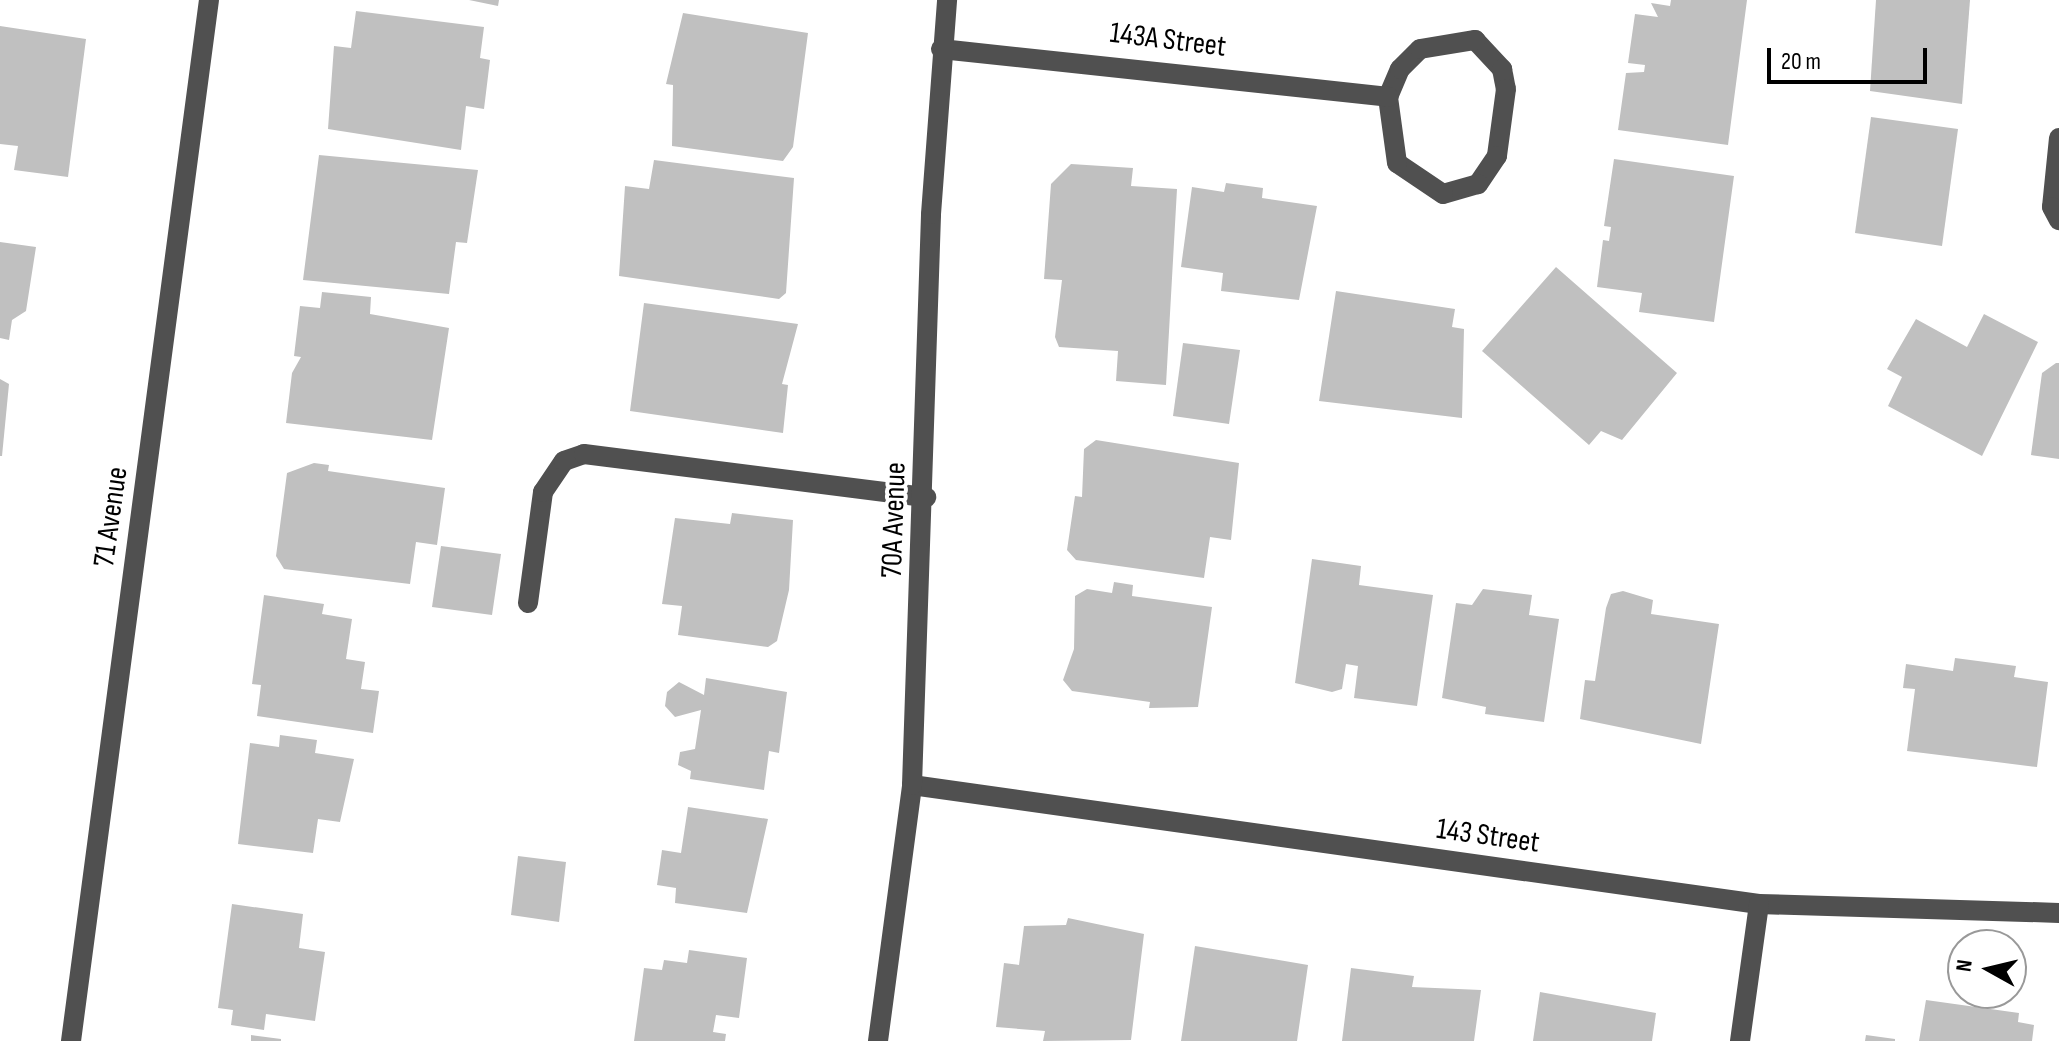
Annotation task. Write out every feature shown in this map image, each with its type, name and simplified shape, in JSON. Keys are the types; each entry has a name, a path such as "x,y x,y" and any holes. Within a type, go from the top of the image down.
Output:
{"street":[{"name":"71 Avenue","path":"71,1041 209,0"},
{"name":"70A Avenue","path":"878,1041 912,785 926,497 941,49 947,0"},
{"path":"1475,40 1502,69 1506,89 1489,173 1459,193 1443,194 1410,177 1388,131 1388,97 1400,69 1420,49 1475,40"},
{"name":"143A Street","path":"941,49 1388,97"},
{"path":"2059,138 2052,181 2059,220"},
{"path":"528,603 543,492 564,461 584,454 926,497"},
{"name":"143 Street","path":"912,785 1759,904 2059,913"},
{"path":"1740,1041 1759,904"}],"building":[{"path":"469,0 499,0 498,6"},
{"path":"1671,0 1747,0 1728,145 1618,130 1626,73 1644,72 1645,65 1628,63 1635,14 1658,17 1651,3 1670,6"},
{"path":"1876,0 1970,0 1962,104 1870,91"},
{"path":"356,11 484,27 480,58 490,60 484,109 466,106 461,150 328,129 334,46 351,48"},
{"path":"683,13 808,33 793,147 783,161 672,146 673,85 666,84"},
{"path":"0,26 86,39 68,177 14,170 18,146 0,144"},
{"path":"1871,117 1958,129 1942,246 1855,233"},
{"path":"319,155 478,170 467,243 456,242 449,294 303,280"},
{"path":"1614,159 1734,176 1714,322 1639,312 1642,293 1597,287 1603,240 1609,241 1611,227 1604,226"},
{"path":"654,160 794,178 786,293 779,299 619,276 625,186 649,189"},
{"path":"1071,164 1133,168 1131,186 1177,189 1166,385 1116,381 1118,351 1059,347 1055,337 1062,280 1044,279 1051,184"},
{"path":"1226,183 1263,188 1262,198 1317,206 1299,300 1221,291 1223,273 1181,267 1192,187 1224,192"},
{"path":"0,242 36,247 26,311 12,320 9,340 0,338"},
{"path":"1556,267 1677,373 1622,440 1601,431 1589,445 1482,351"},
{"path":"1336,291 1455,309 1452,327 1464,329 1462,418 1319,401"},
{"path":"322,292 371,297 370,314 449,328 432,440 286,423 292,373 301,357 294,356 300,306 320,308"},
{"path":"644,303 798,324 782,384 788,385 783,433 630,411"},
{"path":"1984,314 2038,342 1982,456 1888,406 1902,377 1887,369 1916,319 1967,347"},
{"path":"1183,343 1240,350 1229,424 1173,416"},
{"path":"2059,363 2059,459 2031,455 2042,373"},
{"path":"0,379 9,384 2,456 0,456"},
{"path":"1096,440 1239,463 1231,540 1210,537 1204,578 1076,560 1067,550 1075,496 1082,497 1084,449"},
{"path":"314,463 329,465 328,471 445,488 437,545 416,542 410,584 284,569 276,556 287,473"},
{"path":"732,513 793,520 789,590 777,641 768,647 678,635 682,606 662,604 675,518 730,524"},
{"path":"441,546 501,554 492,615 432,607"},
{"path":"1312,559 1361,566 1359,585 1433,595 1417,706 1354,698 1358,666 1346,664 1342,689 1332,692 1295,683"},
{"path":"1114,582 1133,585 1132,596 1212,607 1198,707 1149,708 1150,702 1072,691 1063,680 1074,649 1075,596 1087,589 1112,593"},
{"path":"1483,589 1532,595 1529,615 1559,619 1544,722 1485,714 1486,707 1442,698 1456,603 1472,605"},
{"path":"1623,591 1653,600 1651,614 1719,624 1701,744 1580,719 1585,680 1595,681 1606,608 1611,594"},
{"path":"264,595 324,604 322,614 352,619 346,659 365,662 361,689 379,691 373,733 257,716 261,685 252,684"},
{"path":"1955,658 2016,666 2014,677 2048,682 2037,767 1907,751 1915,689 1903,688 1906,664 1953,671"},
{"path":"706,678 787,692 779,753 769,751 764,790 690,779 691,771 678,765 680,752 695,749 701,710 675,717 665,706 667,692 679,682 704,695"},
{"path":"280,735 317,740 315,753 354,759 340,822 318,819 313,853 238,844 250,743 279,747"},
{"path":"688,807 768,819 747,913 675,903 676,888 657,885 662,850 681,853"},
{"path":"518,856 566,862 559,922 511,915"},
{"path":"232,904 303,914 299,948 325,952 315,1021 266,1014 264,1030 231,1025 233,1010 218,1008"},
{"path":"1068,918 1144,934 1131,1040 1043,1041 1045,1031 996,1027 1004,963 1019,965 1024,926 1066,925"},
{"path":"1195,946 1308,965 1297,1041 1181,1041"},
{"path":"689,950 747,958 739,1018 716,1015 713,1032 726,1034 725,1041 634,1041 644,968 662,970 664,960 687,963"},
{"path":"1351,968 1414,976 1412,987 1481,990 1474,1041 1342,1041"},
{"path":"1540,992 1656,1013 1652,1041 1533,1041"},
{"path":"1926,1000 1947,1003 1947,1009 1990,1009 2019,1013 2018,1022 2034,1025 2032,1041 1919,1041"},
{"path":"251,1035 281,1039 281,1041 251,1041"},
{"path":"1866,1035 1895,1039 1895,1041 1865,1041"}]}
